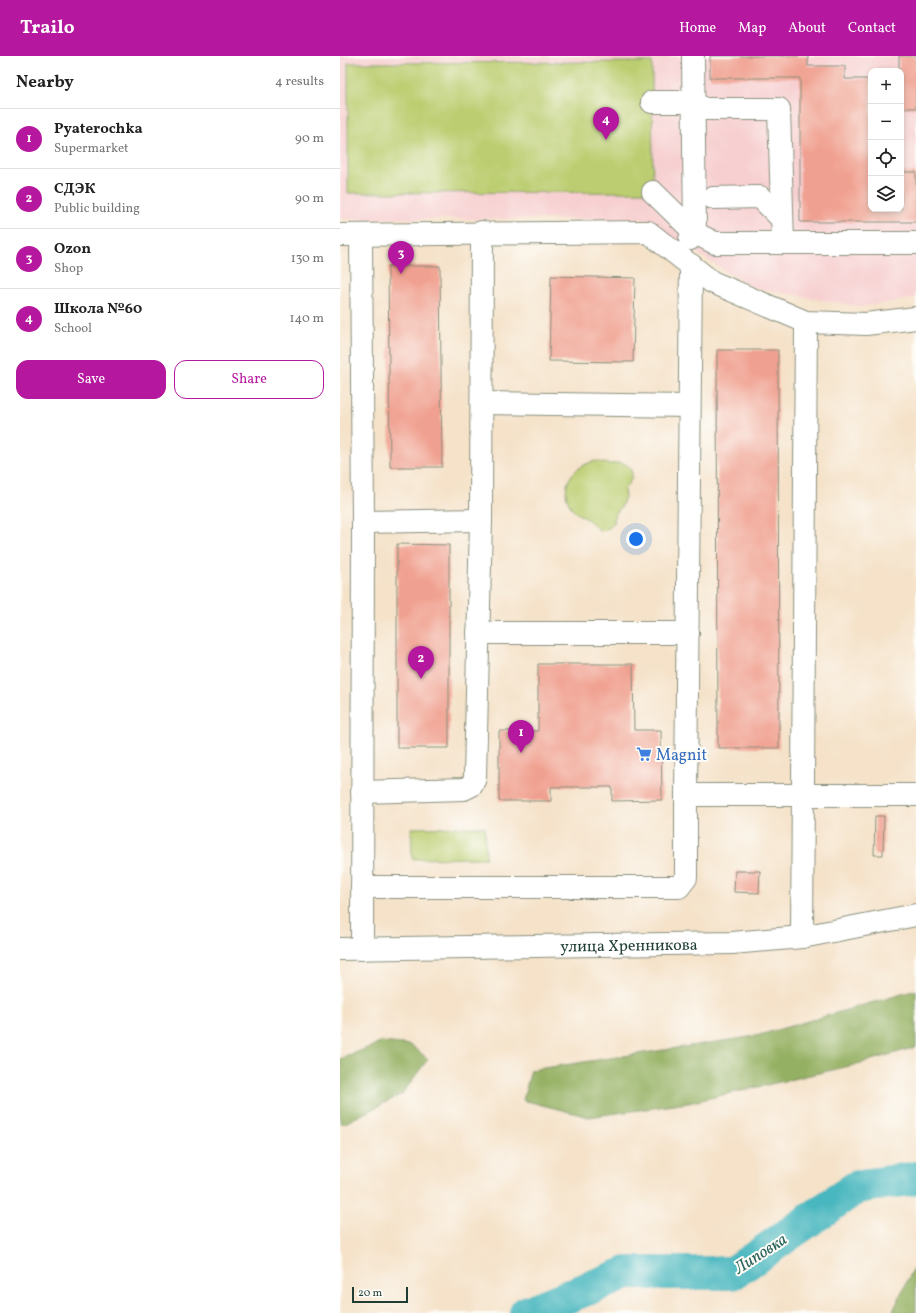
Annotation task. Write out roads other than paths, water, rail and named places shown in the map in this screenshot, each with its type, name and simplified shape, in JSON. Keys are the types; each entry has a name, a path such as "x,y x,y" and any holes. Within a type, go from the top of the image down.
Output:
{"street":[{"path":"362,887 679,887 686,878 690,248 693,56"},
{"path":"652,102 693,102 704,109 779,109 782,242"},
{"path":"653,192 712,282 806,322 866,324 916,318"},
{"path":"714,198 760,197 782,219"},
{"path":"362,792 464,789 472,785 475,778 481,520 482,232"},
{"path":"340,235 482,232 648,232 690,248 715,242 916,242"},
{"path":"361,235 363,522 362,949"},
{"path":"802,937 806,322"},
{"path":"482,403 689,406"},
{"path":"363,522 481,520"},
{"path":"478,632 688,634"},
{"path":"686,795 916,795"},
{"name":"улица Хренникова","path":"340,949 732,943 802,937 916,915"}],"waterway":[{"name":"Липовка","path":"526,1313 627,1273 733,1273 857,1187 916,1178"}],"place":[{"name":"Школа №60","path":"606,140"},
{"name":"Ozon","path":"401,274"},
{"name":"СДЭК","path":"421,679"},
{"name":"Pyaterochka","path":"521,753"},
{"name":"Magnit","path":"644,754"}]}
